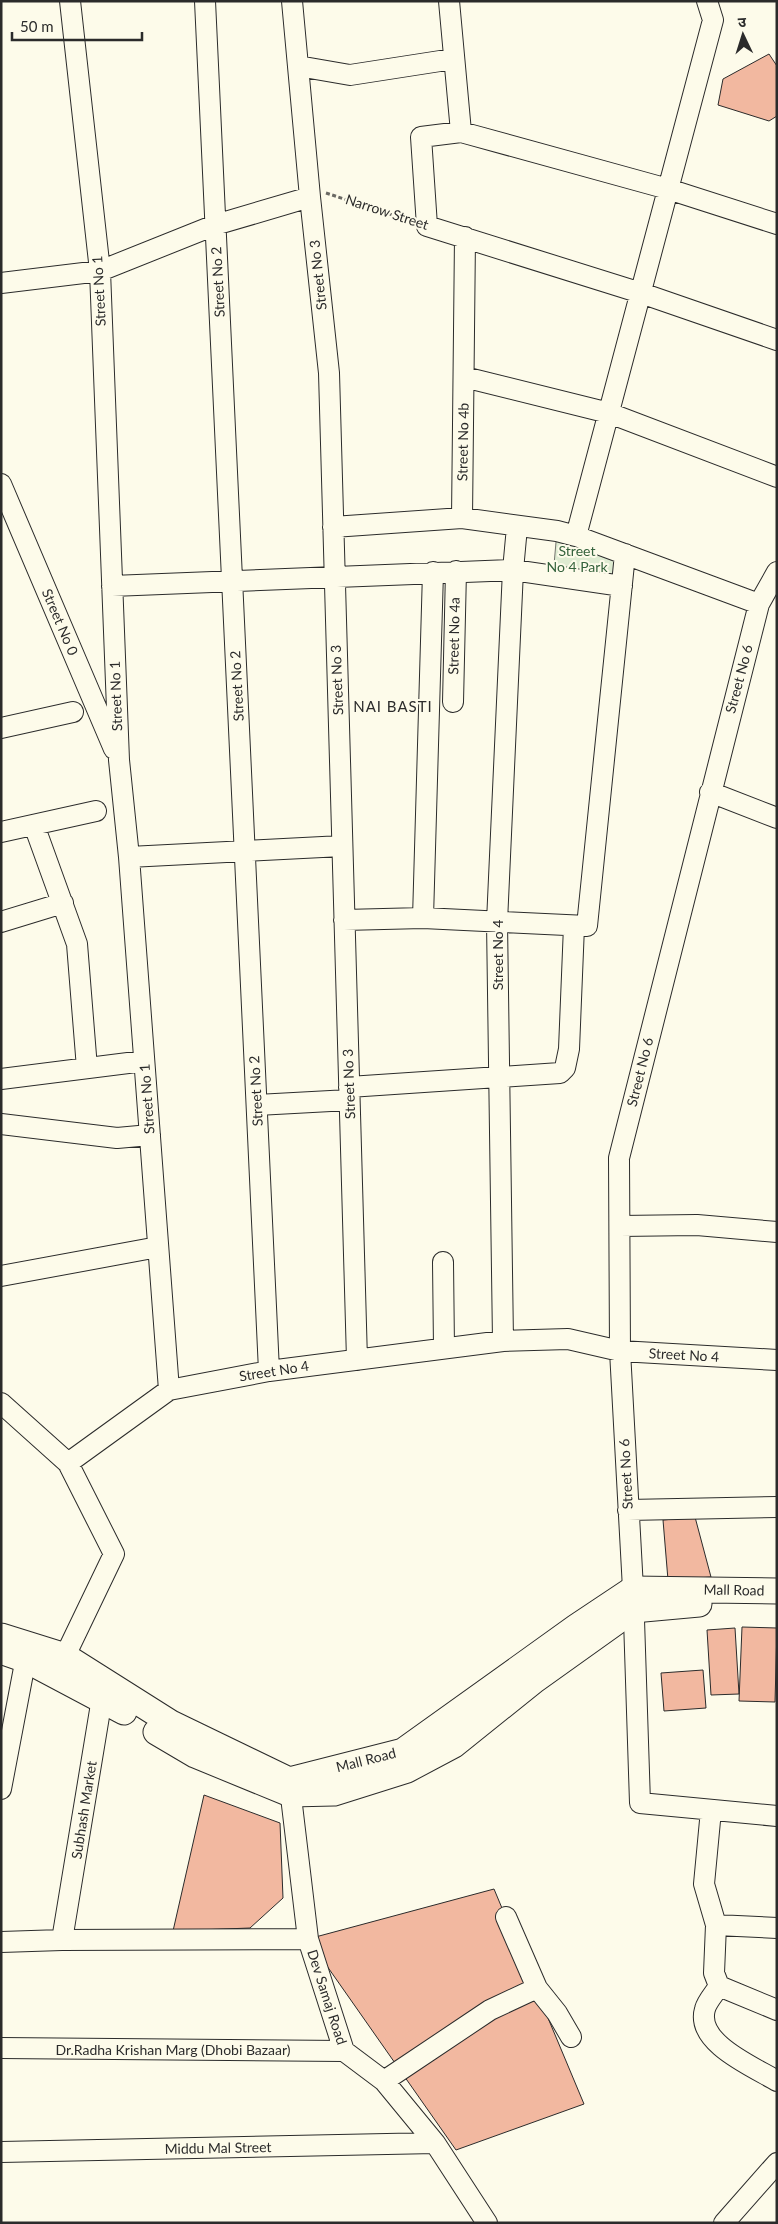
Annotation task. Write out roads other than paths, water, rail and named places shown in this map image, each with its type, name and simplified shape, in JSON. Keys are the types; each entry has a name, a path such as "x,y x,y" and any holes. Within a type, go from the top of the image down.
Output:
{"main road":[{"name":"Mall Road","path":"290,1787 403,1750 576,1627 633,1600 777,1591"},
{"path":"633,1600 777,1606"},
{"path":"1,1636 27,1653 171,1723 290,1787"},
{"path":"1,1651 65,1656 104,1690"}],"street":[{"name":"Street No 1","path":"70,1 100,272 119,760 130,857 169,1390"},
{"name":"Street No 2","path":"205,1 269,1371"},
{"name":"Street No 3","path":"292,1 309,192 329,372 357,1360"},
{"path":"449,1 461,132 668,189 777,224"},
{"path":"576,536 713,20 707,1"},
{"path":"298,66 350,75 453,59"},
{"name":"Narrow Street","path":"461,132 421,136 427,226 641,293 777,340"},
{"path":"1,283 100,272 215,225 309,192"},
{"name":"Street No 4b","path":"462,518 465,237"},
{"path":"464,377 609,414 777,477"},
{"name":"Street No 0","path":"1,484 119,760"},
{"path":"333,527 462,518 517,527 558,531 759,604"},
{"name":"Street No 4","path":"503,1341 497,922 512,570 517,527"},
{"path":"344,920 423,918 587,926 625,554"},
{"path":"112,586 512,570 622,586"},
{"name":"Street No 4a","path":"453,702 456,571"},
{"path":"423,918 433,572"},
{"name":"Street No 6","path":"711,1810 640,1803 633,1600 620,1351 619,1158 759,604 777,572"},
{"path":"1,728 73,712"},
{"path":"710,792 777,818"},
{"path":"1,832 96,811"},
{"path":"34,824 77,944 87,1068"},
{"path":"130,857 342,846"},
{"path":"1,922 63,904"},
{"path":"257,1105 499,1077 560,1074 565,1068 569,1049 574,926"},
{"path":"1,1079 144,1061"},
{"path":"1,1124 117,1138 150,1135"},
{"path":"620,1226 697,1225 777,1232"},
{"path":"1,1276 158,1247"},
{"path":"443,1262 444,1348"},
{"name":"Street No 4","path":"68,1463 169,1390 269,1371 503,1341 568,1339 620,1351 777,1360"},
{"path":"1,1403 68,1463 114,1554 65,1656"},
{"path":"628,1510 777,1507"},
{"path":"1,1789 27,1653"},
{"name":"Subhash Market","path":"62,1940 104,1690"},
{"name":"Dev Samaj Road","path":"290,1787 308,1939 344,2051 384,2081 435,2143 487,2223"},
{"path":"777,1816 711,1810 704,1884 716,1925 714,1973 719,1986 777,2010"},
{"path":"506,1917 537,1988 557,2013 570,2037"},
{"path":"716,1925 777,1928"},
{"path":"1,1942 308,1939"},
{"path":"719,1986 705,2008 704,2020 708,2032 725,2051 777,2081"},
{"path":"384,2081 490,2010 537,1988"},
{"name":"Dr.Radha Krishan Marg (Dhobi Bazaar)","path":"1,2048 344,2051"},
{"name":"Middu Mal Street","path":"1,2152 435,2143"},
{"path":"724,2223 777,2162"}],"district":[{"name":"NAI BASTI","path":"393,707"}],"park label":[{"name":"Street No 4 Park","path":"577,560"}]}
